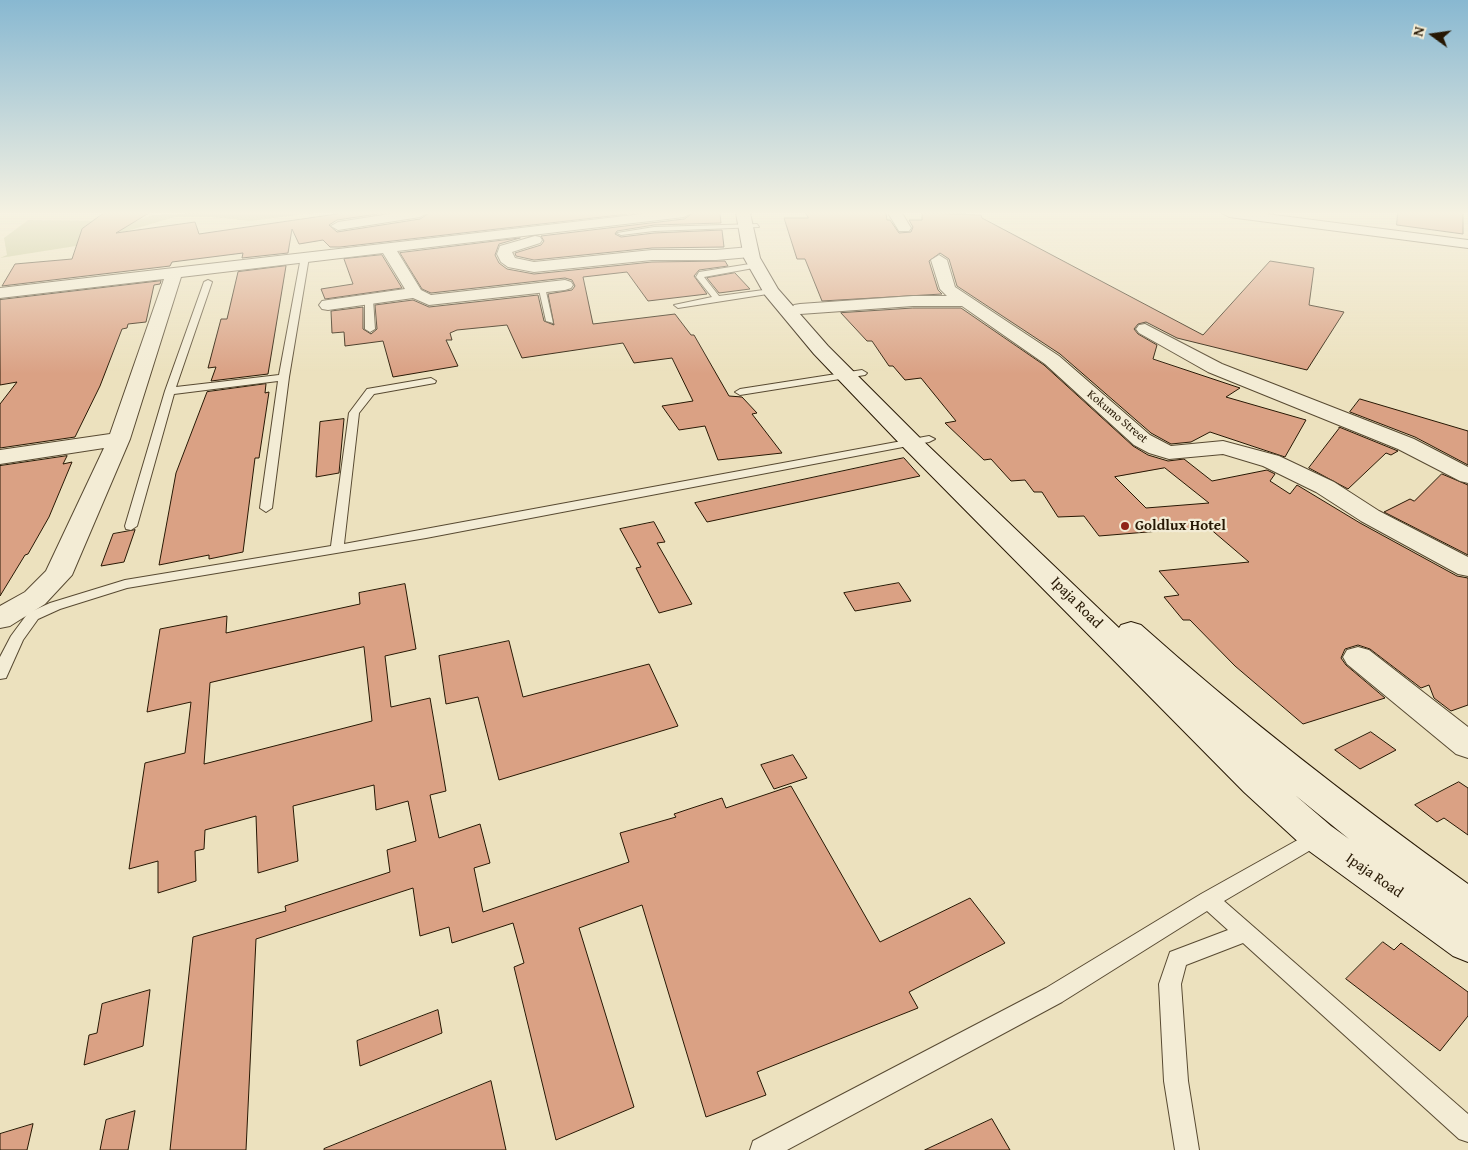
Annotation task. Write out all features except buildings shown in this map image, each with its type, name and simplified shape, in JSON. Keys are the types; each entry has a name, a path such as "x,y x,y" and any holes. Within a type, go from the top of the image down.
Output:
{"street":[{"path":"0,293 234,267"},
{"path":"399,267 415,293 421,298 442,299 565,284"},
{"name":"Ipaja Road","path":"767,267 805,332 853,374 920,441 1202,730 1318,837 1468,943"},
{"name":"Ipaja Road","path":"770,267 800,309 853,374"},
{"name":"Kokumo Street","path":"941,267 948,289 984,316 1052,360 1142,440 1157,449 1169,453 1182,454 1216,446 1236,450 1270,462 1325,488 1369,515 1468,568"},
{"path":"0,619 35,598 58,575 119,439 174,274"},
{"path":"328,305 415,293"},
{"path":"800,309 913,301 966,301"},
{"path":"1145,329 1215,368 1406,444 1468,476"},
{"path":"0,457 119,439"},
{"name":"Ipaja Road","path":"920,441 1231,722 1355,824 1468,908"},
{"path":"1358,657 1468,745"}],"lane":[{"path":"266,508 284,377 303,267"},
{"path":"718,267 700,276 718,300"},
{"path":"678,305 718,300 743,267"},
{"path":"131,526 170,391 208,282"},
{"path":"541,287 550,321"},
{"path":"369,299 370,329"},
{"path":"740,392 853,374"},
{"path":"170,391 284,377"},
{"path":"336,547 354,413 371,391 431,381"},
{"path":"0,674 16,639 33,616 55,606 125,584 336,547 426,534 920,441"},
{"path":"762,1150 1054,995 1208,900 1318,837 1355,824"},
{"path":"1208,900 1468,1130"},
{"path":"1187,1150 1176,1081 1170,984 1177,959 1246,933"}],"place":[{"name":"Goldlux Hotel","path":"1125,526"}]}
